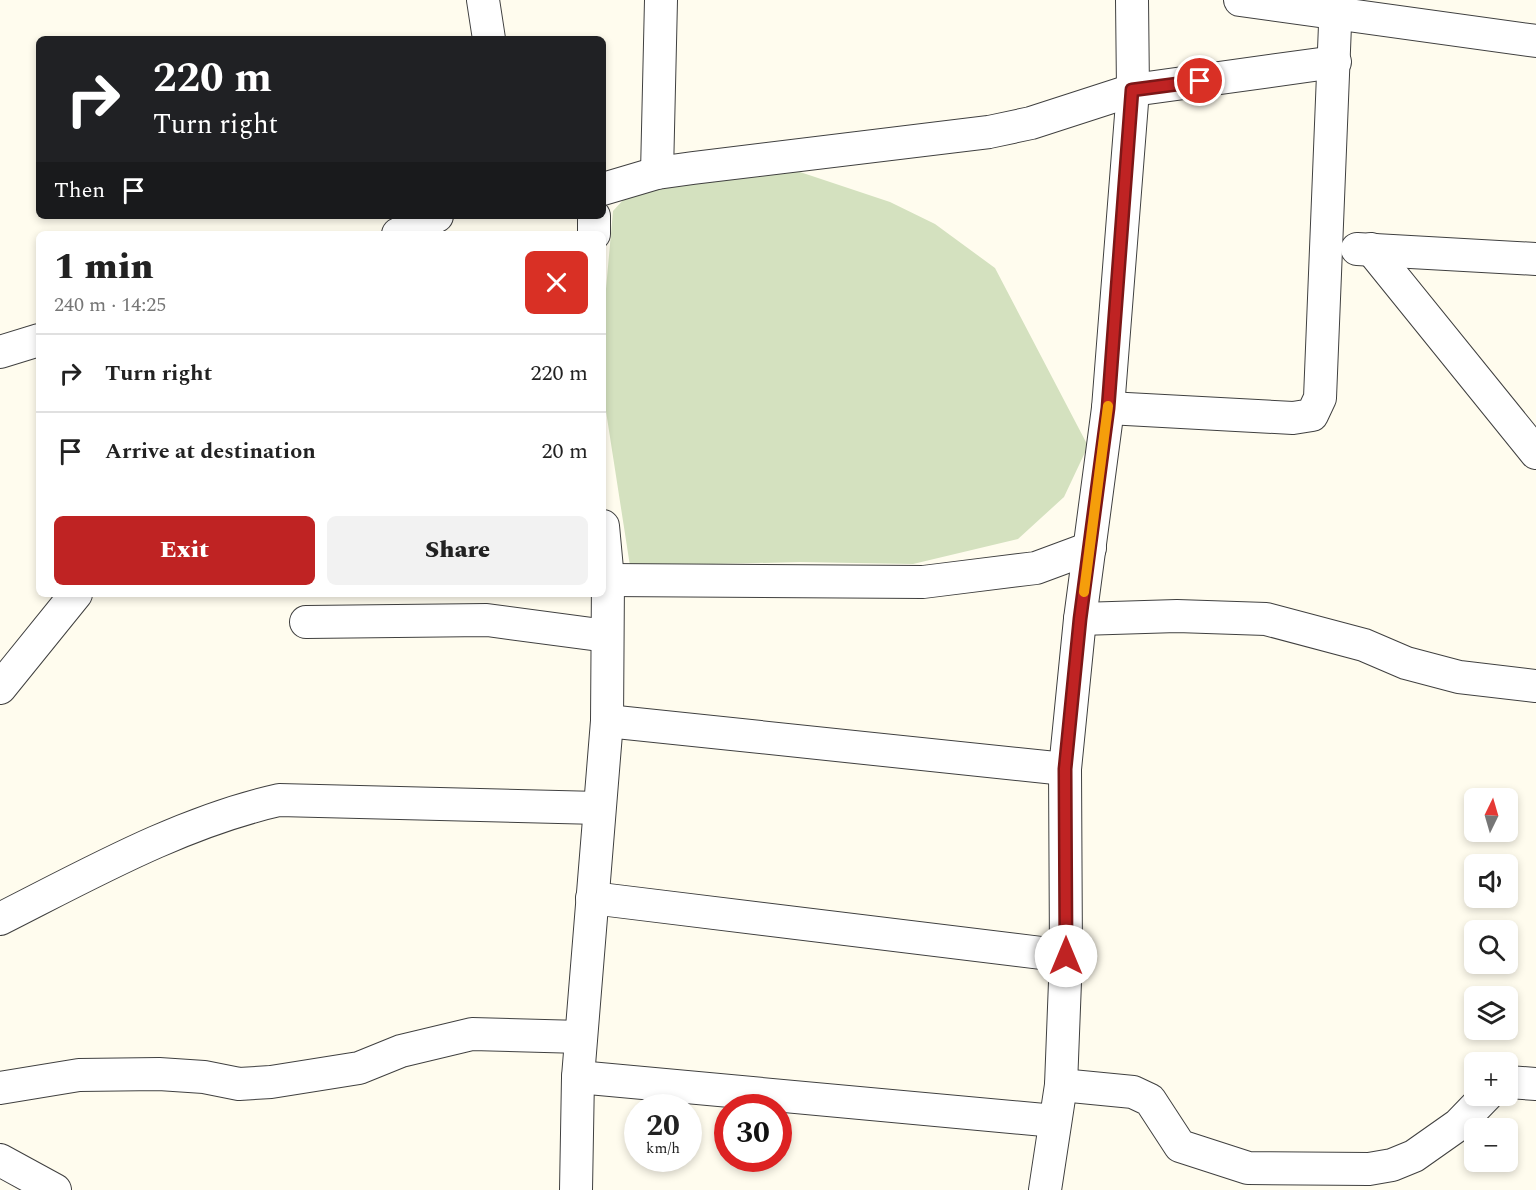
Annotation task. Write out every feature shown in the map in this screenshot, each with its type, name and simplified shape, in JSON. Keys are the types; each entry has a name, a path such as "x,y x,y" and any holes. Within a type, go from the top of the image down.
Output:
{"street":[{"path":"483,0 489,36"},
{"path":"657,173 661,0"},
{"path":"1045,1190 1061,1085 1066,956 1065,769 1080,619 1108,408 1132,90 1132,0"},
{"path":"1240,0 1337,7 1536,41"},
{"path":"1108,408 1293,418 1312,415 1320,398 1337,7"},
{"path":"606,188 657,173 989,132 1031,123 1132,90 1335,62"},
{"path":"404,231 430,219"},
{"path":"1326,247 1536,259"},
{"path":"1371,249 1536,453"},
{"path":"0,352 36,341"},
{"path":"608,580 923,582 1036,568 1090,548"},
{"path":"576,1190 578,1077 607,721 608,580 606,558"},
{"path":"0,688 74,597"},
{"path":"1080,619 1177,616 1266,620 1364,645 1406,663 1459,677 1536,686"},
{"path":"306,622 487,620 607,636"},
{"path":"607,721 1065,769"},
{"path":"0,920 176,834 240,809 279,800 599,808"},
{"path":"592,898 1066,956"},
{"path":"0,1088 79,1075 159,1074 204,1077 238,1083 271,1082 359,1068 401,1052 472,1034 581,1037"},
{"path":"578,1077 1055,1121"},
{"path":"1518,1083 1536,1084"},
{"path":"1061,1085 1133,1092 1150,1100 1180,1146 1247,1179 1392,1165 1414,1156 1450,1131 1476,1106"},
{"path":"0,1160 55,1190"}],"green space":[{"path":"797,171 890,202 935,224 995,268 1088,446 1064,497 1018,539 913,564 800,562 630,566 606,411 606,289 613,211 636,186"}],"slow traffic":[{"path":"1084,592 1108,406"}],"route":[{"path":"1066,956 1065,769 1080,619 1108,408 1132,90 1200,81"}]}
